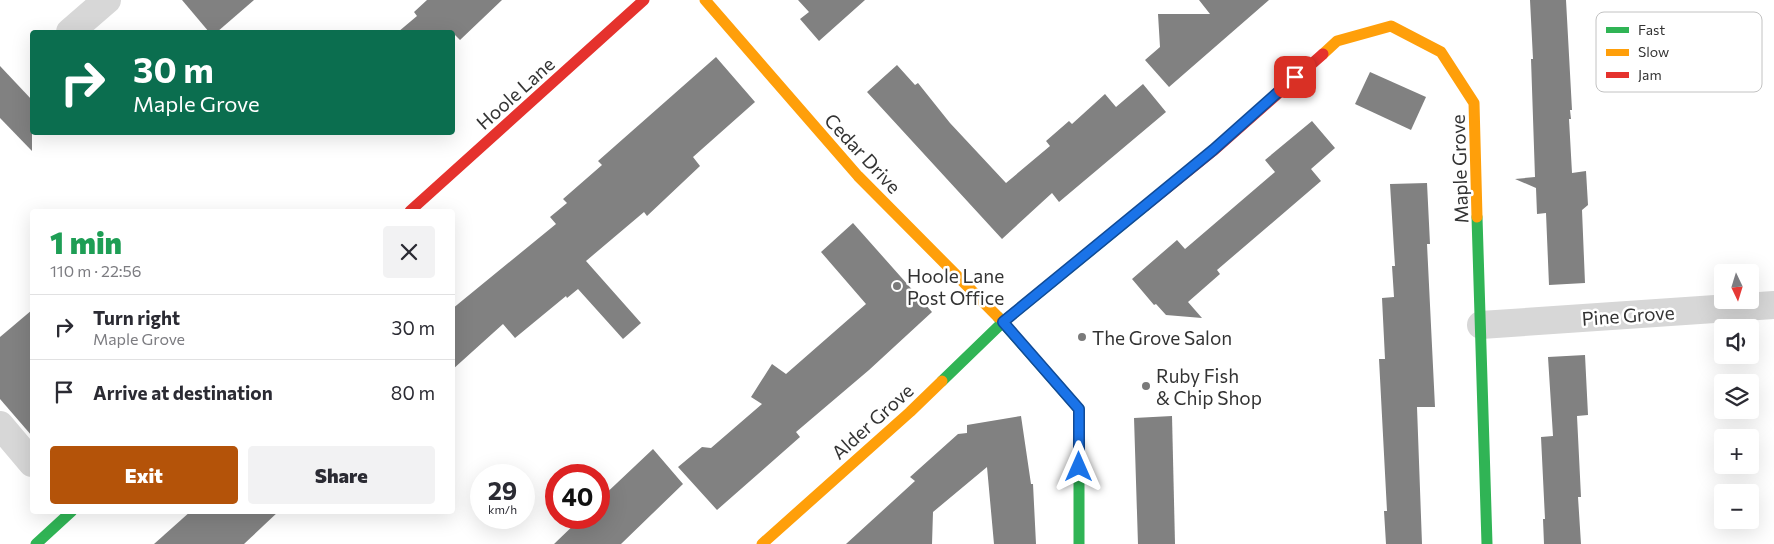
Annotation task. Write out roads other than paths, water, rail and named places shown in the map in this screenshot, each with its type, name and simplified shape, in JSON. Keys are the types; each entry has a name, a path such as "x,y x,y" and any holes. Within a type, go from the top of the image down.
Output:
{"street":[{"path":"72,30 107,0"},
{"name":"Hoole Lane","path":"412,209 644,0"},
{"name":"Cedar Drive","path":"706,0 858,176 1003,322 1079,409 1079,544"},
{"name":"Maple Grove","path":"1003,322 1213,150 1337,41 1391,26 1441,52 1474,103 1487,544"},
{"name":"Pine Grove","path":"1481,325 1774,305"},
{"name":"Alder Grove","path":"762,544 910,412 1003,322"},
{"path":"0,425 30,461"},
{"path":"36,544 69,514"}],"place":[{"name":"Hoole Lane Post Office","path":"897,286"},
{"name":"The Grove Salon","path":"1082,337"},
{"name":"Ruby Fish & Chip Shop","path":"1146,386"}]}
